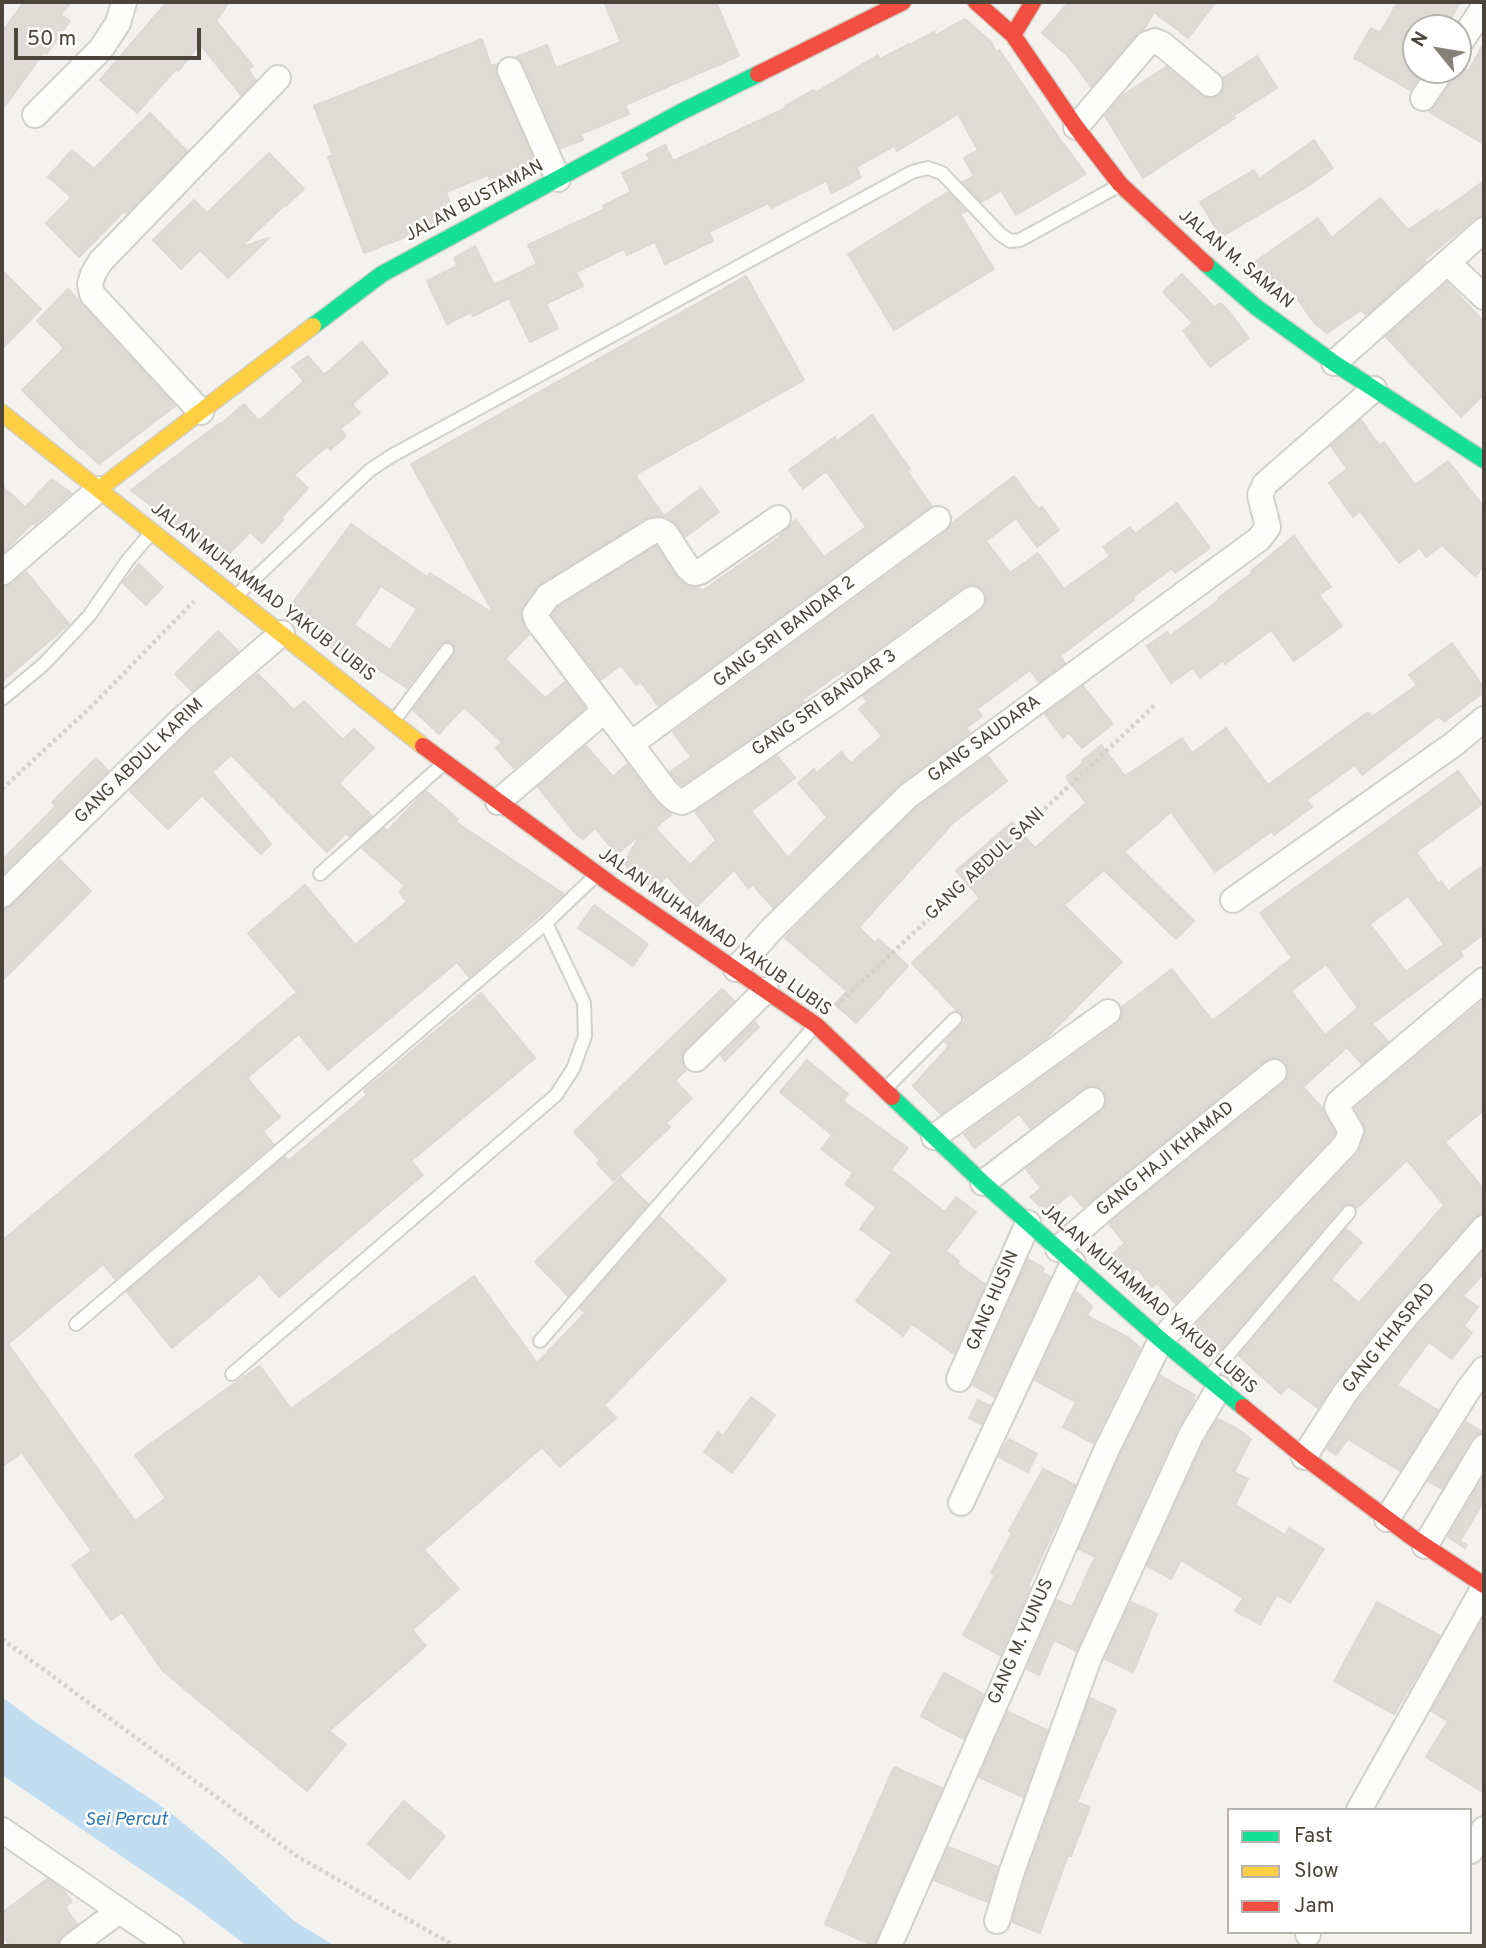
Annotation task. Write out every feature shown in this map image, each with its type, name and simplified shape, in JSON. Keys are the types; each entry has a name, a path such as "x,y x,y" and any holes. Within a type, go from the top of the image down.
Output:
{"main road":[{"name":"JALAN BUSTAMAN","path":"99,489 382,274 681,112 903,2"},
{"path":"976,2 1013,35 1033,2"},
{"name":"JALAN M. SAMAN","path":"1013,35 1076,127 1120,184 1191,251 1256,307 1334,363 1484,460"},
{"name":"JALAN MUHAMMAD YAKUB LUBIS","path":"2,413 444,763 597,874 816,1025 983,1183 1161,1340 1304,1457 1484,1586"}],"street":[{"path":"35,115 101,49 118,23 124,2"},
{"path":"1472,25 1484,7"},
{"path":"1076,127 1147,44 1155,41 1210,84"},
{"path":"510,70 558,179"},
{"path":"201,412 93,294 90,284 102,261 278,78"},
{"path":"1423,98 1432,84"},
{"path":"1334,363 1484,230"},
{"path":"1448,263 1484,297"},
{"name":"GANG SAUDARA","path":"736,969 772,929 908,796 1259,539 1268,527 1260,495 1265,484 1374,389"},
{"path":"2,573 99,489"},
{"path":"631,744 537,620 535,614 538,608 548,596 653,531 659,530 666,534 694,573 700,572 778,519"},
{"name":"GANG SRI BANDAR 2","path":"631,744 938,519"},
{"name":"GANG SRI BANDAR 3","path":"631,744 667,792 682,802 972,599"},
{"name":"GANG ABDUL KARIM","path":"2,895 182,719 282,633"},
{"path":"498,802 605,710"},
{"path":"1233,900 1454,744 1484,719"},
{"name":"GANG M. YUNUS","path":"889,1946 1106,1451 1161,1340 1346,1144 1351,1131 1337,1107 1339,1102 1484,980"},
{"path":"696,1059 766,990"},
{"path":"934,1137 1108,1013"},
{"name":"GANG HAJI KHAMAD","path":"1066,1256 1106,1207 1274,1072"},
{"path":"983,1183 1092,1101"},
{"name":"GANG HUSIN","path":"959,1379 1028,1223"},
{"name":"GANG KHASRAD","path":"1304,1457 1345,1392 1484,1228"},
{"path":"961,1503 1066,1256"},
{"path":"1387,1519 1484,1369"},
{"path":"997,1921 1012,1871 1089,1658 1213,1383"},
{"path":"1425,1546 1484,1447"},
{"path":"1360,1808 1484,1586"},
{"path":"2,1829 171,1946"},
{"path":"1472,1848 1484,1829"},
{"path":"72,1946 119,1911"}],"lane":[{"path":"235,596 370,470 393,455 912,172 929,168 942,173 1000,234 1010,241 1020,240 1120,184"},
{"path":"2,699 44,664 89,616 128,559 153,531"},
{"path":"393,722 447,650"},
{"path":"320,874 444,763"},
{"path":"76,1324 546,923 597,874"},
{"path":"232,1374 556,1095 573,1069 585,1036 584,1003 546,923"},
{"path":"884,1090 955,1020"},
{"path":"540,1341 816,1025"},
{"path":"1213,1383 1349,1212"}],"path":[{"path":"2,789 93,705 192,603"},
{"name":"GANG ABDUL SANI","path":"816,1025 1156,704"},
{"path":"2,1639 298,1857 455,1946"}],"water":[{"name":"Sei Percut","path":"2,1697 167,1810 223,1856 294,1921 335,1946 247,1946 189,1902 2,1775"}],"building":[{"path":"24,2 71,2 61,15 70,21 2,110 2,32"},
{"path":"167,2 229,2 216,21 253,66 248,70 256,80 241,95 200,44 137,113 100,80"},
{"path":"604,2 716,2 739,56 625,105 629,114 581,134 583,140 561,148 524,64 516,57 547,45 556,68 621,42"},
{"path":"1069,2 1216,2 1188,38 1154,12 1144,29 1136,34 1091,87 1069,57 1042,33"},
{"path":"1398,2 1460,2 1453,14 1402,14 1402,84 1414,84 1410,90 1354,58 1371,28 1380,33"},
{"path":"965,19 991,42 996,52 999,50 1086,174 1016,215 1001,190 982,202 963,182 974,176 964,158 978,150 958,114 897,151 894,146 856,167 861,177 832,193 826,181 771,208 768,203 709,232 713,241 665,264 655,242 627,255 624,249 576,272 583,286 546,304 558,328 530,342 509,298 473,316 471,312 447,324 427,281 457,266 454,258 475,246 494,285 537,264 528,245 605,209 603,206 631,192 622,173 650,160 647,154 665,145 673,161 786,108 785,106 814,90 815,93 878,55 880,59 934,32 936,35"},
{"path":"482,39 491,66 497,64 496,76 537,167 494,191 488,175 446,192 454,212 418,232 364,253 328,157 333,155 314,106"},
{"path":"1484,43 1484,144 1429,112 1450,84 1472,84 1472,65"},
{"path":"1257,56 1277,88 1143,178 1105,116 1122,96 1166,67 1200,95 1214,98 1221,94 1224,87 1223,78"},
{"path":"150,113 187,151 79,257 46,223 70,199 70,196 48,177 72,150 94,169"},
{"path":"1314,140 1333,168 1308,186 1221,237 1200,202 1254,170 1259,179"},
{"path":"269,153 304,189 241,247 269,238 228,278 200,250 181,269 153,240 194,200 207,213"},
{"path":"1484,181 1484,216 1474,219 1424,260 1426,262 1366,315 1361,310 1327,333 1315,324 1291,290 1278,298 1274,295 1252,264 1318,218 1332,238 1380,198 1408,230 1437,210 1439,213"},
{"path":"948,192 966,211 960,214 994,269 894,330 848,254"},
{"path":"2,270 41,309 2,349"},
{"path":"1182,274 1214,307 1220,303 1227,309 1249,338 1210,367 1183,331 1193,323 1163,292"},
{"path":"746,276 804,380 635,475 664,516 701,488 719,512 685,537 678,525 666,517 657,515 646,518 536,587 520,612 523,625 529,634 505,659 545,698 565,682 585,708 514,768 496,748 502,742 464,707 439,734 413,710 454,655 455,647 452,643 440,644 407,688 370,664 363,673 286,612 351,524 427,577 430,573 494,614 411,464","holes":["381,586 417,609 390,650 354,625"]},
{"path":"1447,283 1484,322 1484,394 1461,417 1386,337"},
{"path":"68,289 175,406 99,464 22,390 64,348 37,321"},
{"path":"362,342 388,373 352,404 360,413 340,429 346,436 330,450 327,446 294,475 308,488 262,543 250,532 222,561 131,490 244,404 259,421 304,381 292,367 308,356 324,375"},
{"path":"872,415 932,506 658,706 641,682 636,685 621,665 601,680 552,616 558,607 656,546 678,579 690,587 699,587 702,591 777,539 796,520 824,557 866,527 826,471 803,489 789,470 835,437 837,441"},
{"path":"1361,420 1379,445 1384,442 1415,485 1448,461 1484,507 1484,566 1475,576 1442,545 1426,557 1420,548 1399,563 1360,511 1353,517 1329,483 1347,469 1331,446"},
{"path":"1014,476 1038,509 1042,507 1059,530 1037,547 1016,518 986,541 1010,573 1038,553 1064,589 1110,556 1103,547 1130,527 1135,534 1177,503 1210,548 1175,573 1172,568 1133,597 1134,600 1060,656 1065,663 1039,682 1030,670 977,709 982,716 966,728 970,732 898,785 773,907 753,885 748,888 734,870 696,907 667,876 654,889 632,874 624,862 641,834 617,854 595,828 583,839 538,787 586,746 613,777 627,764 655,801 672,814 655,828 690,865 716,840 695,812 777,756 795,778 751,811 788,858 827,817 798,783 814,769 817,773 841,752 851,763 882,736 859,709 867,702 863,696 981,611 987,598 984,590 971,584 963,587 846,672 844,670 802,700 804,702 682,785 670,772 691,757 673,732 947,531 952,523"},
{"path":"52,479 71,493 34,525 32,523 2,554 2,486 25,507"},
{"path":"1294,536 1331,587 1319,595 1342,626 1294,661 1271,630 1225,664 1223,661 1200,678 1193,668 1171,683 1147,646 1167,632 1170,636 1219,600 1218,598 1252,573 1251,571"},
{"path":"139,564 163,587 146,605 123,583"},
{"path":"26,572 69,624 2,682 2,587 11,585"},
{"path":"218,631 238,651 192,691 175,674"},
{"path":"1452,643 1484,688 1484,692 1444,722 1439,716 1362,775 1355,765 1306,800 1312,807 1274,835 1272,831 1215,872 1171,812 1124,852 1194,921 1176,939 1104,870 1064,905 1122,962 1046,1038 941,1114 913,1086 949,1046 945,1042 966,1020 912,963 980,898 956,871 1012,822 1035,848 1086,803 1066,777 1101,745 1125,776 1182,738 1192,753 1226,728 1268,785 1368,712 1372,717 1417,685 1409,675"},
{"path":"258,674 294,710 304,701 343,740 354,729 374,748 339,783 372,816 349,836 346,833 327,852 231,755 212,772 271,844 261,854 202,795 168,829 130,791 192,730"},
{"path":"1083,686 1113,724 1082,748 1069,733 1063,738 1045,714"},
{"path":"988,756 1007,781 953,823 859,927 875,943 879,939 908,966 856,1023 835,1004 847,991 785,938 918,807"},
{"path":"96,758 108,771 2,874 2,860 56,806 52,802"},
{"path":"1458,771 1482,804 1416,852 1438,883 1441,881 1448,891 1484,865 1484,934 1460,952 1463,956 1372,1024 1388,1041 1362,1064 1347,1047 1303,1087 1322,1108 1335,1132 1333,1136 1175,1303 1157,1283 1152,1287 1137,1268 1128,1276 1110,1257 1125,1243 1109,1224 1283,1084 1288,1078 1289,1070 1285,1062 1272,1057 1265,1060 1083,1207 1071,1193 1047,1213 1030,1197 1041,1188 1026,1169 1102,1111 1107,1099 1098,1087 1091,1085 1083,1088 1030,1128 1019,1114 975,1148 964,1134 1117,1024 1122,1017 1122,1007 1172,969 1214,1020 1292,958 1260,913","holes":["1408,896 1444,944 1406,972 1370,924","1325,965 1358,1008 1325,1035 1291,991"]},
{"path":"426,791 458,819 456,822 564,894 469,977 457,962 328,1070 299,1034 247,1078 280,1117 263,1131 273,1144 115,1279 103,1264 8,1344 135,1521 166,1498 135,1455 260,1366 291,1409 474,1276 537,1363 585,1313 580,1308 660,1217 726,1280 604,1405 616,1418 560,1467 542,1447 424,1550 459,1589 412,1630 426,1646 329,1731 346,1744 307,1791 162,1670 122,1612 111,1620 72,1565 92,1551 22,1453 2,1466 2,1241 297,992 248,933 305,885 355,945 407,902 399,892 405,886 362,848 384,828 387,831"},
{"path":"60,860 91,891 2,981 2,909 12,906"},
{"path":"594,905 648,944 633,966 578,928"},
{"path":"722,989 734,1001 682,1054 686,1070 675,1081 692,1098 666,1123 670,1127 613,1181 597,1163 600,1160 574,1132"},
{"path":"481,993 535,1058 411,1161 423,1175 279,1297 260,1274 172,1348 127,1292 285,1157 288,1161 367,1095 364,1091"},
{"path":"1484,1000 1484,1110 1445,1142 1484,1190 1484,1214 1473,1218 1392,1310 1333,1384 1318,1408 1288,1386 1281,1394 1239,1356 1346,1229 1362,1242 1331,1279 1359,1303 1444,1205 1407,1160 1357,1208 1350,1203 1342,1206 1220,1351 1194,1327 1357,1154 1366,1130 1355,1108"},
{"path":"755,1022 759,1027 725,1061 721,1056"},
{"path":"807,1060 848,1094 843,1101 908,1148 891,1170 945,1212 956,1197 976,1212 946,1251 959,1261 957,1264 985,1284 954,1354 912,1324 903,1336 856,1301 892,1252 860,1229 876,1207 845,1184 853,1173 821,1149 832,1135 780,1092"},
{"path":"621,1177 648,1204 568,1296 535,1262"},
{"path":"1484,1250 1484,1273 1463,1296 1478,1307 1464,1326 1472,1333 1452,1359 1429,1342 1397,1385 1438,1410 1400,1471 1348,1439 1336,1455 1327,1449 1357,1402 1414,1330"},
{"path":"1028,1259 1044,1268 1042,1273 1050,1277 994,1397 973,1385"},
{"path":"1076,1292 1092,1306 1087,1316 1129,1338 1140,1348 1093,1443 1063,1427 1076,1402 1035,1380"},
{"path":"1160,1376 1195,1395 1191,1406 1177,1429 1076,1651 1054,1640 1039,1675 1027,1669 1057,1600 1072,1607 1095,1557 1079,1549 1119,1457"},
{"path":"751,1397 775,1415 732,1473 704,1452 718,1432 723,1436"},
{"path":"978,1400 990,1406 981,1424 969,1418"},
{"path":"1218,1419 1251,1439 1234,1472 1248,1479 1235,1505 1285,1535 1289,1528 1324,1549 1290,1603 1277,1595 1260,1624 1235,1611 1243,1598 1181,1560 1171,1579 1147,1566 1204,1442"},
{"path":"1466,1422 1483,1432 1471,1439 1442,1489 1428,1481"},
{"path":"1009,1439 1037,1454 1028,1472 999,1457"},
{"path":"1043,1469 1075,1485 1028,1586 1030,1587 1000,1655 963,1635 995,1575 991,1573 1012,1533 1009,1531"},
{"path":"1484,1476 1484,1501 1460,1541 1467,1545 1465,1548 1448,1537"},
{"path":"1131,1602 1157,1614 1133,1672 1105,1659"},
{"path":"1377,1602 1440,1636 1394,1714 1334,1681"},
{"path":"1484,1617 1484,1793 1426,1757 1448,1721 1431,1711"},
{"path":"944,1673 983,1694 964,1739 921,1716"},
{"path":"1090,1698 1116,1710 1077,1802 1090,1807 1071,1856 1068,1855 1040,1933 1012,1922"},
{"path":"1008,1712 1047,1730 1023,1797 979,1777"},
{"path":"894,1767 942,1788 874,1946 825,1924"},
{"path":"404,1801 445,1836 409,1879 368,1844"},
{"path":"949,1847 998,1867 987,1902 934,1880"},
{"path":"47,1879 63,1890 72,1902 65,1907 77,1924 63,1935 57,1946 10,1946 2,1935 2,1913"}],"traffic: fast":[{"path":"313,326 382,274 681,112 758,74"},
{"path":"1206,264 1256,307 1334,363 1484,460"},
{"path":"892,1097 983,1183 1161,1340 1243,1407"}],"traffic: slow":[{"path":"99,489 313,326"},
{"path":"2,413 423,746"}],"traffic: jam":[{"path":"758,74 903,2"},
{"path":"976,2 1013,35 1033,2"},
{"path":"1013,35 1076,127 1120,184 1206,264"},
{"path":"423,746 612,885 816,1025 892,1097"},
{"path":"1243,1407 1304,1457 1413,1538 1484,1585"}]}
